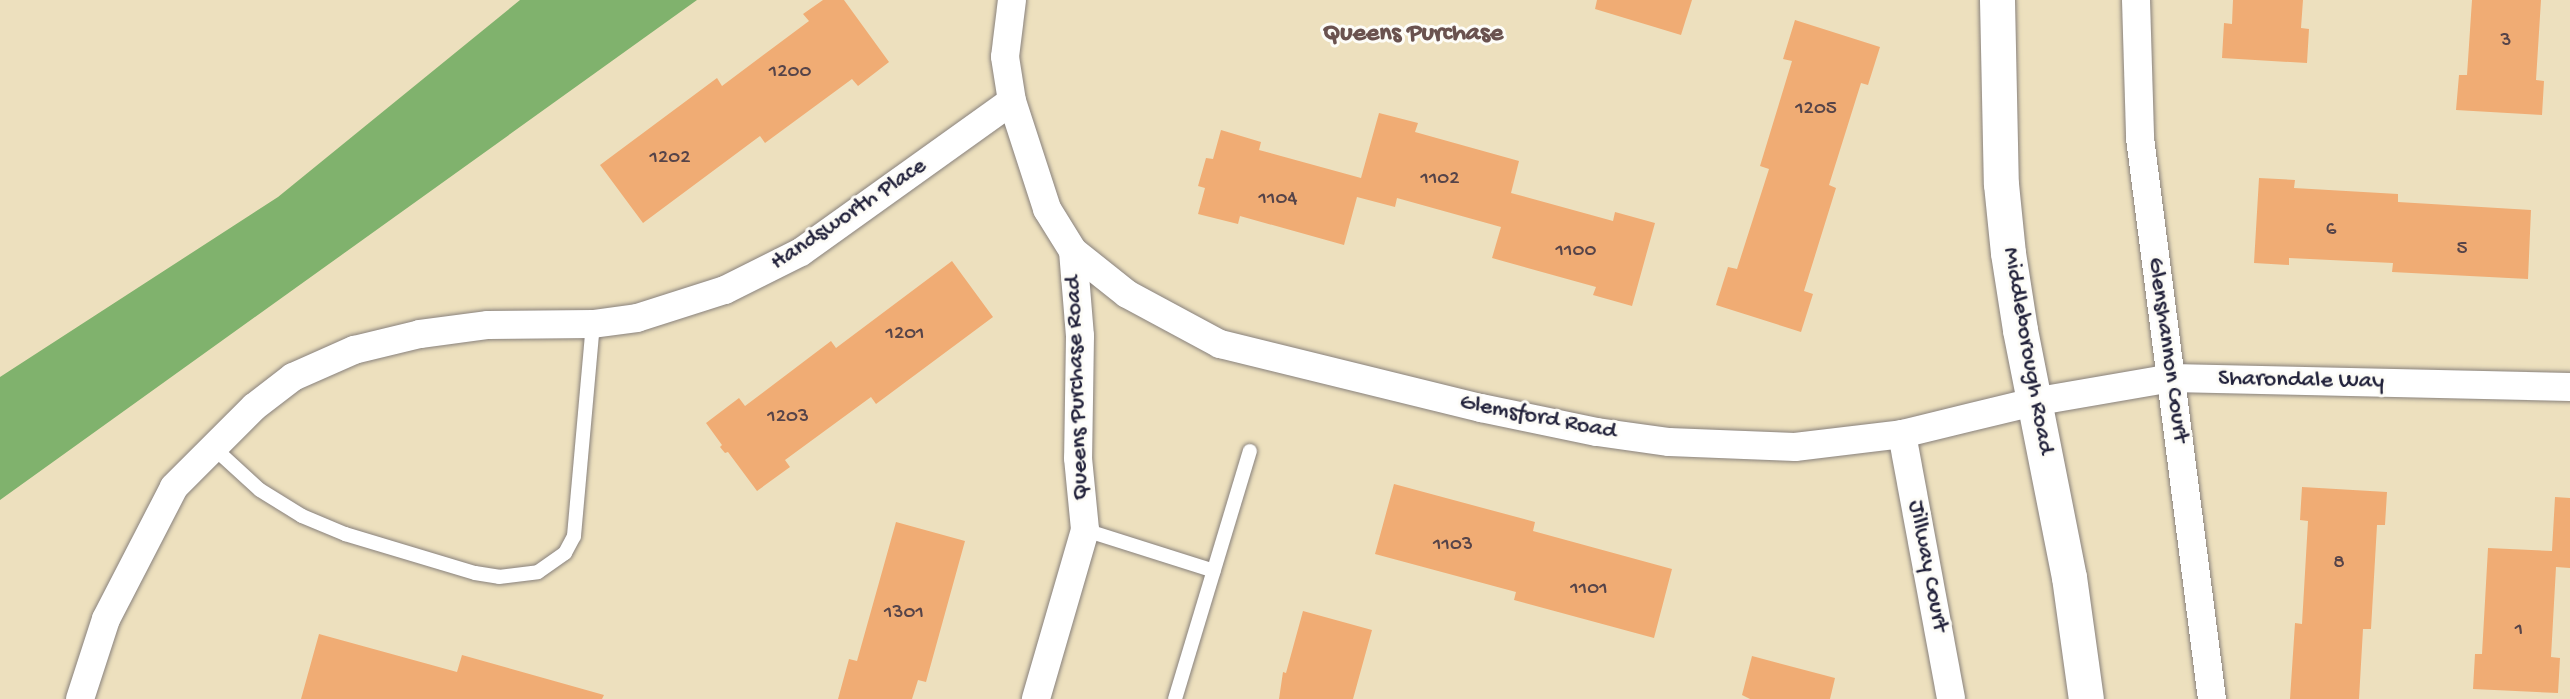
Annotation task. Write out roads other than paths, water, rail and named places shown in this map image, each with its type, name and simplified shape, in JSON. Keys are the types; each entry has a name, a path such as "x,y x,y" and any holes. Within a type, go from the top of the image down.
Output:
{"street":[{"name":"Queens Purchase Road","path":"1012,0 1005,57 1012,102 1047,209 1073,251 1080,336 1078,458 1085,530 1036,699"},
{"name":"Middleborough Road","path":"1997,0 2003,195 2014,292 2033,402 2069,577 2086,699"},
{"name":"Glenshannon Court","path":"2136,0 2140,138 2212,699"},
{"name":"Handsworth Place","path":"80,699 106,619 174,487 254,407 293,377 354,350 420,334 488,326 593,324 637,318 687,305 757,276 851,218 1012,102"},
{"name":"Glemsford Road","path":"1073,251 1127,294 1220,344 1482,408 1597,432 1718,445 1795,447 1902,434 2033,402"},
{"name":"Sharondale Way","path":"2033,402 2172,378 2570,387"},
{"name":"Jillway Court","path":"1902,434 1951,699"}],"lane":[{"path":"214,448 260,490 302,516 345,534 475,573 499,577 538,572 565,553 577,527 593,324"},
{"path":"1175,699 1250,452"},
{"path":"1085,530 1214,571"}],"district":[{"name":"Queens Purchase","path":"1413,35"}]}
